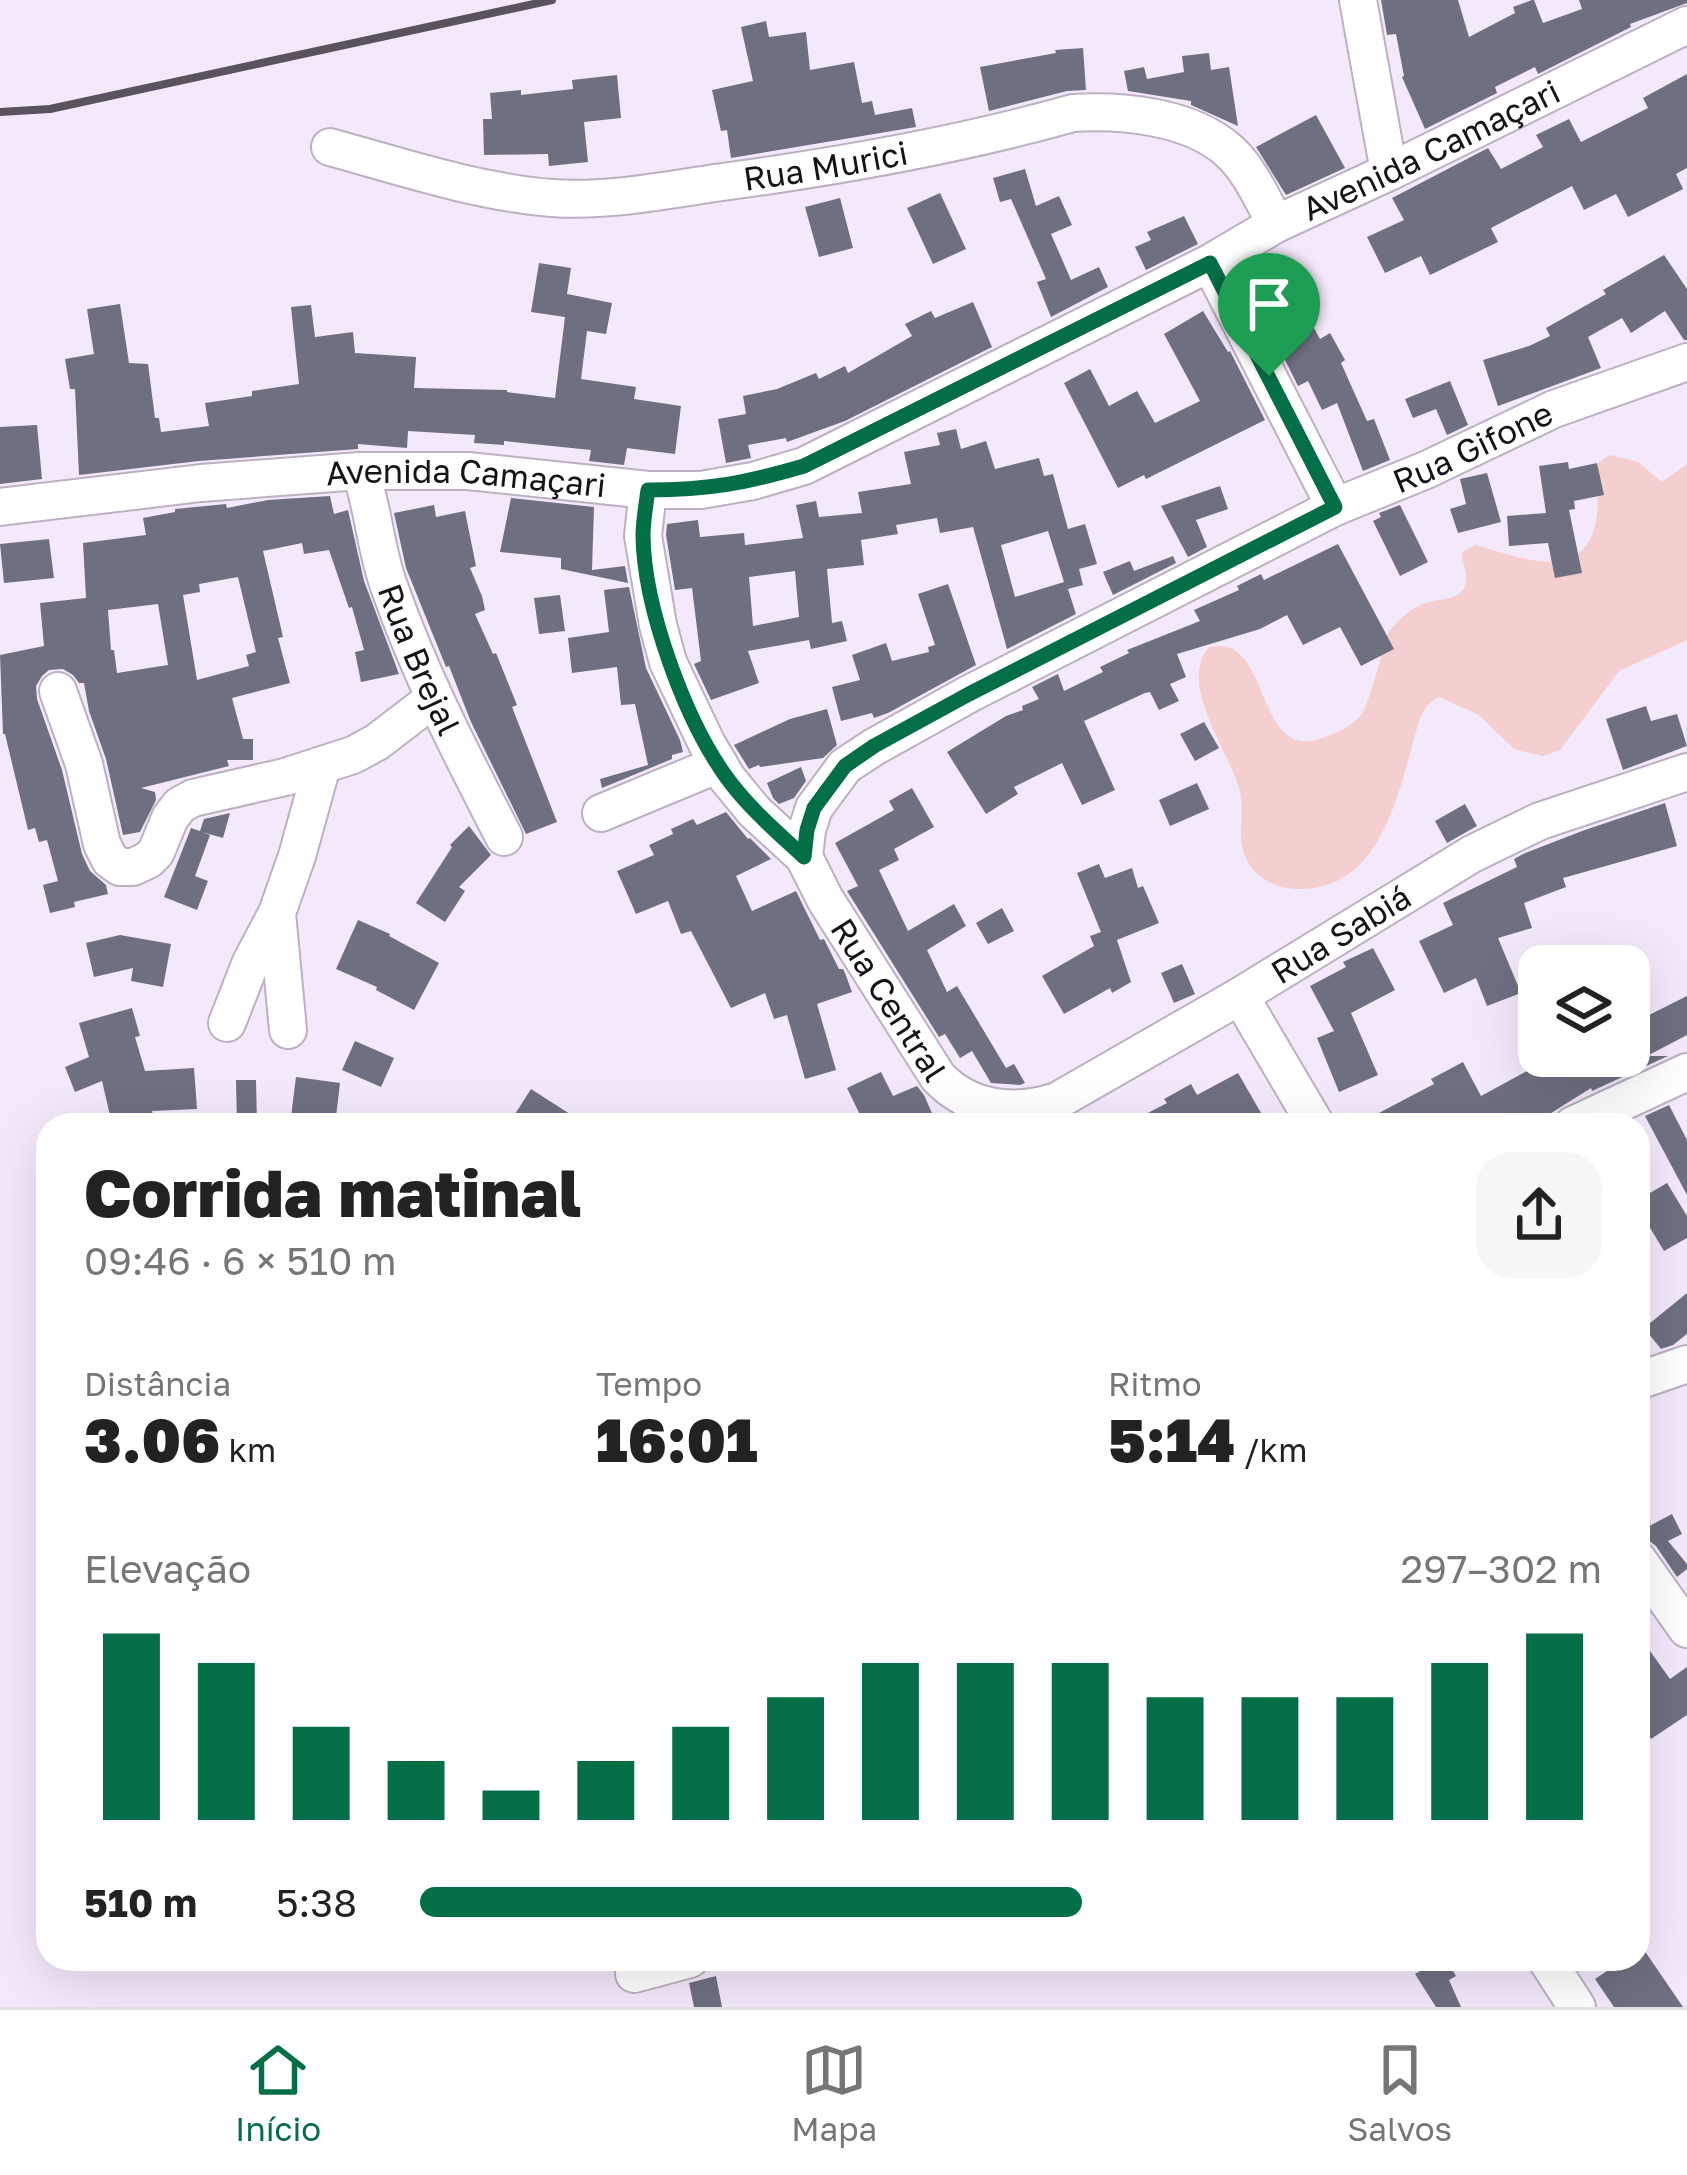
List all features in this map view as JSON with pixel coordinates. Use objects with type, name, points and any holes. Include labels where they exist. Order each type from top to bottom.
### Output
[{"type":"street","points":[[1358,0],[1389,172]]},
{"type":"street","name":"Avenida Camaçari","points":[[0,507],[201,483],[360,471],[467,471],[648,490],[701,490],[753,481],[804,466],[1210,263],[1276,224],[1687,25]]},
{"type":"street","name":"Rua Murici","points":[[330,147],[497,189],[552,198],[607,198],[830,167],[1073,113],[1114,111],[1149,116],[1226,148],[1247,173],[1276,224]]},
{"type":"street","points":[[1210,263],[1335,507]]},
{"type":"street","name":"Rua Gifone","points":[[804,857],[814,808],[845,766],[874,746],[1335,507],[1554,409],[1687,362]]},
{"type":"street","name":"Rua Brejal","points":[[360,471],[380,560],[433,700],[504,837]]},
{"type":"street","points":[[648,490],[643,536],[658,626],[675,677],[719,764],[754,811],[804,857]]},
{"type":"street","points":[[58,691],[84,764],[102,844],[120,867],[148,860],[170,818],[194,797],[322,766],[377,742],[433,700]]},
{"type":"street","points":[[602,813],[719,764]]},
{"type":"street","points":[[227,1023],[277,913],[322,766]]},
{"type":"street","name":"Rua Sabiá","points":[[1021,1113],[1058,1101],[1472,854],[1540,821],[1687,772]]},
{"type":"street","name":"Rua Central","points":[[804,857],[825,899],[938,1076],[952,1110]]},
{"type":"street","points":[[277,913],[288,1030]]},
{"type":"street","points":[[1240,995],[1309,1113]]},
{"type":"street","points":[[1599,1113],[1687,1072]]},
{"type":"street","points":[[1650,1377],[1687,1364]]},
{"type":"street","points":[[1650,1577],[1687,1629]]},
{"type":"street","points":[[634,1974],[645,1971]]},
{"type":"street","points":[[1554,1971],[1577,2007]]},
{"type":"shaded area","points":[[1610,455],[1638,462],[1662,482],[1687,464],[1687,640],[1619,671],[1560,750],[1543,756],[1514,749],[1479,715],[1439,697],[1420,718],[1384,829],[1351,873],[1326,885],[1296,889],[1260,876],[1243,849],[1240,792],[1202,699],[1201,663],[1209,647],[1231,648],[1247,663],[1278,725],[1289,736],[1302,741],[1337,732],[1361,715],[1388,633],[1415,608],[1461,592],[1466,578],[1462,552],[1475,545],[1547,562],[1578,554],[1596,521],[1598,463]]},
{"type":"building","points":[[1381,0],[1458,0],[1469,37],[1532,0],[1543,23],[1582,9],[1579,0],[1687,3],[1630,24],[1538,74],[1535,67],[1495,87],[1497,93],[1425,129],[1402,77],[1396,34],[1387,35]]},
{"type":"building","points":[[766,21],[769,37],[806,32],[810,70],[854,62],[862,103],[872,101],[875,115],[912,108],[916,127],[731,158],[727,130],[721,131],[712,90],[753,81],[741,27]]},
{"type":"building","points":[[1083,48],[1086,90],[989,111],[980,67]]},
{"type":"building","points":[[1209,53],[1211,70],[1229,67],[1238,126],[1191,101],[1128,91],[1124,71],[1144,67],[1147,79],[1184,72],[1182,56]]},
{"type":"building","points":[[1687,74],[1687,168],[1676,174],[1683,189],[1628,217],[1616,194],[1584,210],[1572,186],[1491,228],[1498,242],[1430,275],[1421,256],[1385,273],[1367,237],[1404,220],[1392,198],[1488,148],[1501,169],[1543,147],[1536,135],[1569,119],[1581,142],[1648,108],[1643,98]]},
{"type":"building","points":[[617,75],[621,118],[584,122],[588,162],[549,166],[548,154],[484,155],[483,119],[492,119],[490,93],[573,89],[572,80]]},
{"type":"building","points":[[1316,115],[1345,168],[1286,195],[1256,147]]},
{"type":"building","points":[[1025,169],[1036,206],[1059,196],[1072,225],[1051,234],[1071,280],[1099,267],[1108,287],[1051,317],[1037,282],[1046,279],[1011,199],[1000,202],[993,178]]},
{"type":"building","points":[[940,193],[966,249],[933,264],[907,208]]},
{"type":"building","points":[[840,198],[853,248],[819,257],[805,207]]},
{"type":"building","points":[[1184,216],[1198,244],[1146,270],[1135,247],[1151,240],[1147,232]]},
{"type":"building","points":[[1664,255],[1687,289],[1687,340],[1665,311],[1631,333],[1622,318],[1588,337],[1601,368],[1498,406],[1483,360],[1550,336],[1546,328]]},
{"type":"building","points":[[539,263],[571,268],[567,294],[612,303],[606,334],[587,331],[581,379],[636,387],[634,399],[681,406],[675,454],[627,448],[624,465],[589,461],[591,450],[504,441],[504,445],[474,443],[475,435],[408,431],[407,448],[358,444],[358,449],[79,475],[75,389],[70,389],[65,359],[94,354],[87,309],[120,304],[129,363],[148,364],[161,432],[209,426],[205,403],[299,384],[291,307],[311,305],[315,337],[353,332],[355,353],[416,357],[414,388],[507,390],[555,398],[565,317],[531,312]]},
{"type":"building","points":[[973,302],[992,347],[845,421],[787,442],[786,438],[748,445],[751,458],[726,463],[718,419],[746,414],[743,396],[816,373],[819,379],[845,366],[848,373],[912,336],[905,324],[931,311],[935,318]]},
{"type":"building","points":[[1203,311],[1230,351],[1265,420],[1118,488],[1064,383],[1090,369],[1109,406],[1137,391],[1155,423],[1200,401],[1164,334]]},
{"type":"building","points":[[1309,319],[1320,339],[1330,333],[1367,421],[1374,419],[1390,460],[1363,471],[1337,403],[1322,410],[1308,381],[1298,386],[1274,338]]},
{"type":"building","points":[[1450,381],[1468,425],[1447,435],[1436,409],[1413,418],[1405,399]]},
{"type":"building","points":[[37,425],[42,479],[0,484],[0,427]]},
{"type":"building","points":[[956,429],[961,449],[986,441],[995,469],[1039,458],[1044,476],[1053,474],[1068,529],[1085,524],[1097,564],[1079,569],[1083,585],[1068,589],[1076,614],[1007,649],[973,527],[940,533],[937,518],[896,525],[898,534],[861,540],[864,565],[827,569],[832,623],[842,621],[847,641],[811,649],[809,640],[748,651],[759,683],[711,700],[694,664],[701,661],[692,588],[675,590],[667,524],[698,520],[700,537],[744,533],[745,545],[803,538],[796,505],[816,501],[819,517],[862,513],[858,492],[911,484],[904,452],[940,445],[937,433]],"holes":[[[1048,531],[1064,582],[1015,597],[1001,545]],[[795,571],[799,617],[753,626],[749,577]]]},
{"type":"building","points":[[1568,462],[1569,469],[1597,463],[1604,495],[1574,501],[1575,509],[1569,510],[1582,573],[1555,578],[1548,543],[1509,546],[1507,516],[1546,513],[1539,466]]},
{"type":"building","points":[[1487,473],[1501,522],[1458,533],[1450,509],[1466,504],[1460,479]]},
{"type":"building","points":[[1220,486],[1228,509],[1196,520],[1207,547],[1188,557],[1161,506]]},
{"type":"building","points":[[330,496],[334,514],[348,510],[364,581],[399,674],[361,682],[355,652],[364,650],[329,550],[304,554],[302,543],[263,551],[290,683],[232,698],[243,739],[253,739],[253,760],[227,760],[229,766],[141,788],[155,792],[156,800],[140,832],[123,835],[84,683],[63,669],[49,670],[36,686],[37,699],[62,770],[82,854],[108,894],[50,913],[43,885],[58,881],[47,840],[39,842],[35,828],[28,830],[3,734],[0,655],[44,646],[40,603],[86,598],[83,543],[146,535],[143,518],[175,509],[226,504],[227,508]],"holes":[[[238,577],[256,652],[246,655],[249,666],[197,680],[183,595],[200,592],[199,584]],[[158,604],[168,665],[117,673],[108,610]]]},
{"type":"building","points":[[511,498],[594,507],[592,570],[625,566],[628,583],[561,569],[561,558],[500,552]]},
{"type":"building","points":[[434,505],[436,517],[465,511],[476,566],[470,568],[485,610],[475,614],[517,705],[512,707],[557,822],[526,834],[446,667],[406,568],[394,513]]},
{"type":"building","points":[[1400,505],[1428,562],[1400,576],[1373,521],[1381,517],[1379,513]]},
{"type":"building","points":[[49,539],[54,578],[4,583],[0,544]]},
{"type":"building","points":[[1338,544],[1394,649],[1361,666],[1340,627],[1303,645],[1287,615],[1260,629],[1177,654],[1186,677],[1170,684],[1179,701],[1159,710],[1150,692],[1145,693],[1084,721],[1115,790],[1082,805],[1062,763],[1014,787],[1018,794],[986,814],[947,752],[1039,699],[1032,687],[1058,674],[1064,691],[1103,672],[1100,667],[1129,653],[1127,650],[1200,621],[1194,610],[1239,590],[1237,586],[1261,574],[1264,580]]},
{"type":"building","points":[[1173,556],[1176,563],[1113,595],[1103,572],[1130,561],[1134,571]]},
{"type":"building","points":[[948,584],[976,665],[888,713],[841,721],[832,687],[860,680],[852,655],[886,643],[892,661],[929,652],[928,647],[935,645],[918,594]]},
{"type":"building","points":[[629,587],[646,668],[683,752],[602,788],[600,779],[648,765],[635,704],[621,705],[617,667],[572,673],[568,638],[609,632],[604,590]]},
{"type":"building","points":[[560,595],[565,631],[539,634],[534,598]]},
{"type":"building","points":[[1646,706],[1651,721],[1677,714],[1687,746],[1623,770],[1606,719]]},
{"type":"building","points":[[827,709],[837,745],[823,758],[749,769],[734,745],[790,719]]},
{"type":"building","points":[[1204,722],[1219,748],[1195,761],[1180,734]]},
{"type":"building","points":[[801,767],[806,781],[794,798],[779,804],[767,783]]},
{"type":"building","points":[[1197,783],[1209,809],[1170,826],[1159,800]]},
{"type":"building","points":[[912,788],[934,827],[894,849],[899,860],[879,870],[908,931],[954,904],[966,926],[927,950],[947,992],[957,986],[1006,1068],[1014,1064],[1025,1083],[1020,1085],[991,1083],[972,1051],[960,1058],[945,1034],[939,1037],[847,891],[858,886],[835,843],[894,810],[889,801]]},
{"type":"building","points":[[1665,803],[1677,846],[1563,878],[1566,887],[1524,903],[1532,928],[1498,938],[1518,994],[1487,1006],[1476,978],[1444,993],[1419,941],[1453,925],[1443,903],[1517,867],[1514,859],[1523,854]]},
{"type":"building","points":[[1465,804],[1477,826],[1447,843],[1435,821]]},
{"type":"building","points":[[726,812],[771,859],[736,876],[752,911],[796,891],[820,940],[824,939],[845,973],[852,992],[817,1004],[836,1070],[805,1079],[787,1015],[774,1019],[765,993],[731,1008],[691,931],[681,934],[668,901],[636,914],[617,871],[654,855],[649,845],[673,834],[671,829],[693,819],[697,825]]},
{"type":"building","points":[[230,813],[223,838],[202,832],[210,835],[195,876],[208,881],[197,910],[164,897],[191,828],[200,831],[204,819]]},
{"type":"building","points":[[469,826],[491,855],[459,887],[465,891],[445,922],[416,903],[450,845]]},
{"type":"building","points":[[1099,864],[1105,878],[1132,868],[1159,923],[1117,940],[1131,982],[1112,993],[1110,988],[1064,1014],[1042,976],[1094,946],[1090,936],[1101,932],[1077,873]]},
{"type":"building","points":[[1002,908],[1014,931],[988,944],[976,923]]},
{"type":"building","points":[[358,920],[439,963],[414,1010],[336,969]]},
{"type":"building","points":[[120,935],[171,944],[163,987],[131,981],[133,968],[94,977],[86,943]]},
{"type":"building","points":[[1373,948],[1395,990],[1351,1013],[1378,1075],[1339,1092],[1317,1038],[1334,1031],[1310,986]]},
{"type":"building","points":[[1182,964],[1195,994],[1174,1003],[1161,973]]},
{"type":"building","points":[[1687,996],[1687,1035],[1650,1054],[1650,1014]]},
{"type":"building","points":[[132,1008],[145,1071],[194,1068],[197,1109],[109,1113],[102,1081],[75,1092],[65,1067],[89,1057],[79,1023]]},
{"type":"building","points":[[355,1041],[394,1058],[381,1087],[342,1070]]},
{"type":"building","points":[[1463,1062],[1481,1096],[1518,1076],[1622,1077],[1591,1088],[1551,1113],[1379,1113],[1434,1084],[1431,1079]]},
{"type":"building","points":[[881,1072],[893,1096],[917,1086],[932,1113],[859,1113],[847,1088]]},
{"type":"building","points":[[1238,1073],[1261,1113],[1148,1113],[1191,1084],[1197,1095]]},
{"type":"building","points":[[296,1077],[340,1083],[336,1113],[292,1113]]},
{"type":"building","points":[[236,1080],[256,1080],[257,1113],[237,1113]]},
{"type":"building","points":[[531,1089],[568,1113],[516,1113]]},
{"type":"building","points":[[1669,1105],[1687,1140],[1687,1195],[1650,1125],[1650,1114]]},
{"type":"building","points":[[1667,1183],[1687,1216],[1687,1238],[1664,1251],[1650,1228],[1650,1193]]},
{"type":"building","points":[[1687,1293],[1687,1334],[1661,1349],[1650,1335],[1650,1323]]},
{"type":"building","points":[[1672,1514],[1682,1534],[1668,1541],[1687,1564],[1677,1577],[1650,1542],[1650,1526]]},
{"type":"building","points":[[1650,1651],[1670,1679],[1687,1667],[1687,1715],[1651,1739]]},
{"type":"building","points":[[1650,1959],[1683,2007],[1614,2007],[1595,1979],[1607,1971],[1650,1971]]},
{"type":"building","points":[[1453,1971],[1456,1976],[1449,1980],[1461,2007],[1436,2007],[1415,1974]]},
{"type":"building","points":[[716,1976],[722,2007],[694,2007],[689,1983]]},
{"type":"railway","points":[[0,112],[50,109],[552,0]]},
{"type":"route","points":[[1210,263],[1269,376],[1335,507],[874,746],[845,766],[814,808],[804,857],[754,811],[727,778],[688,707],[658,626],[643,536],[648,490],[701,490],[804,466],[1210,263]]}]
